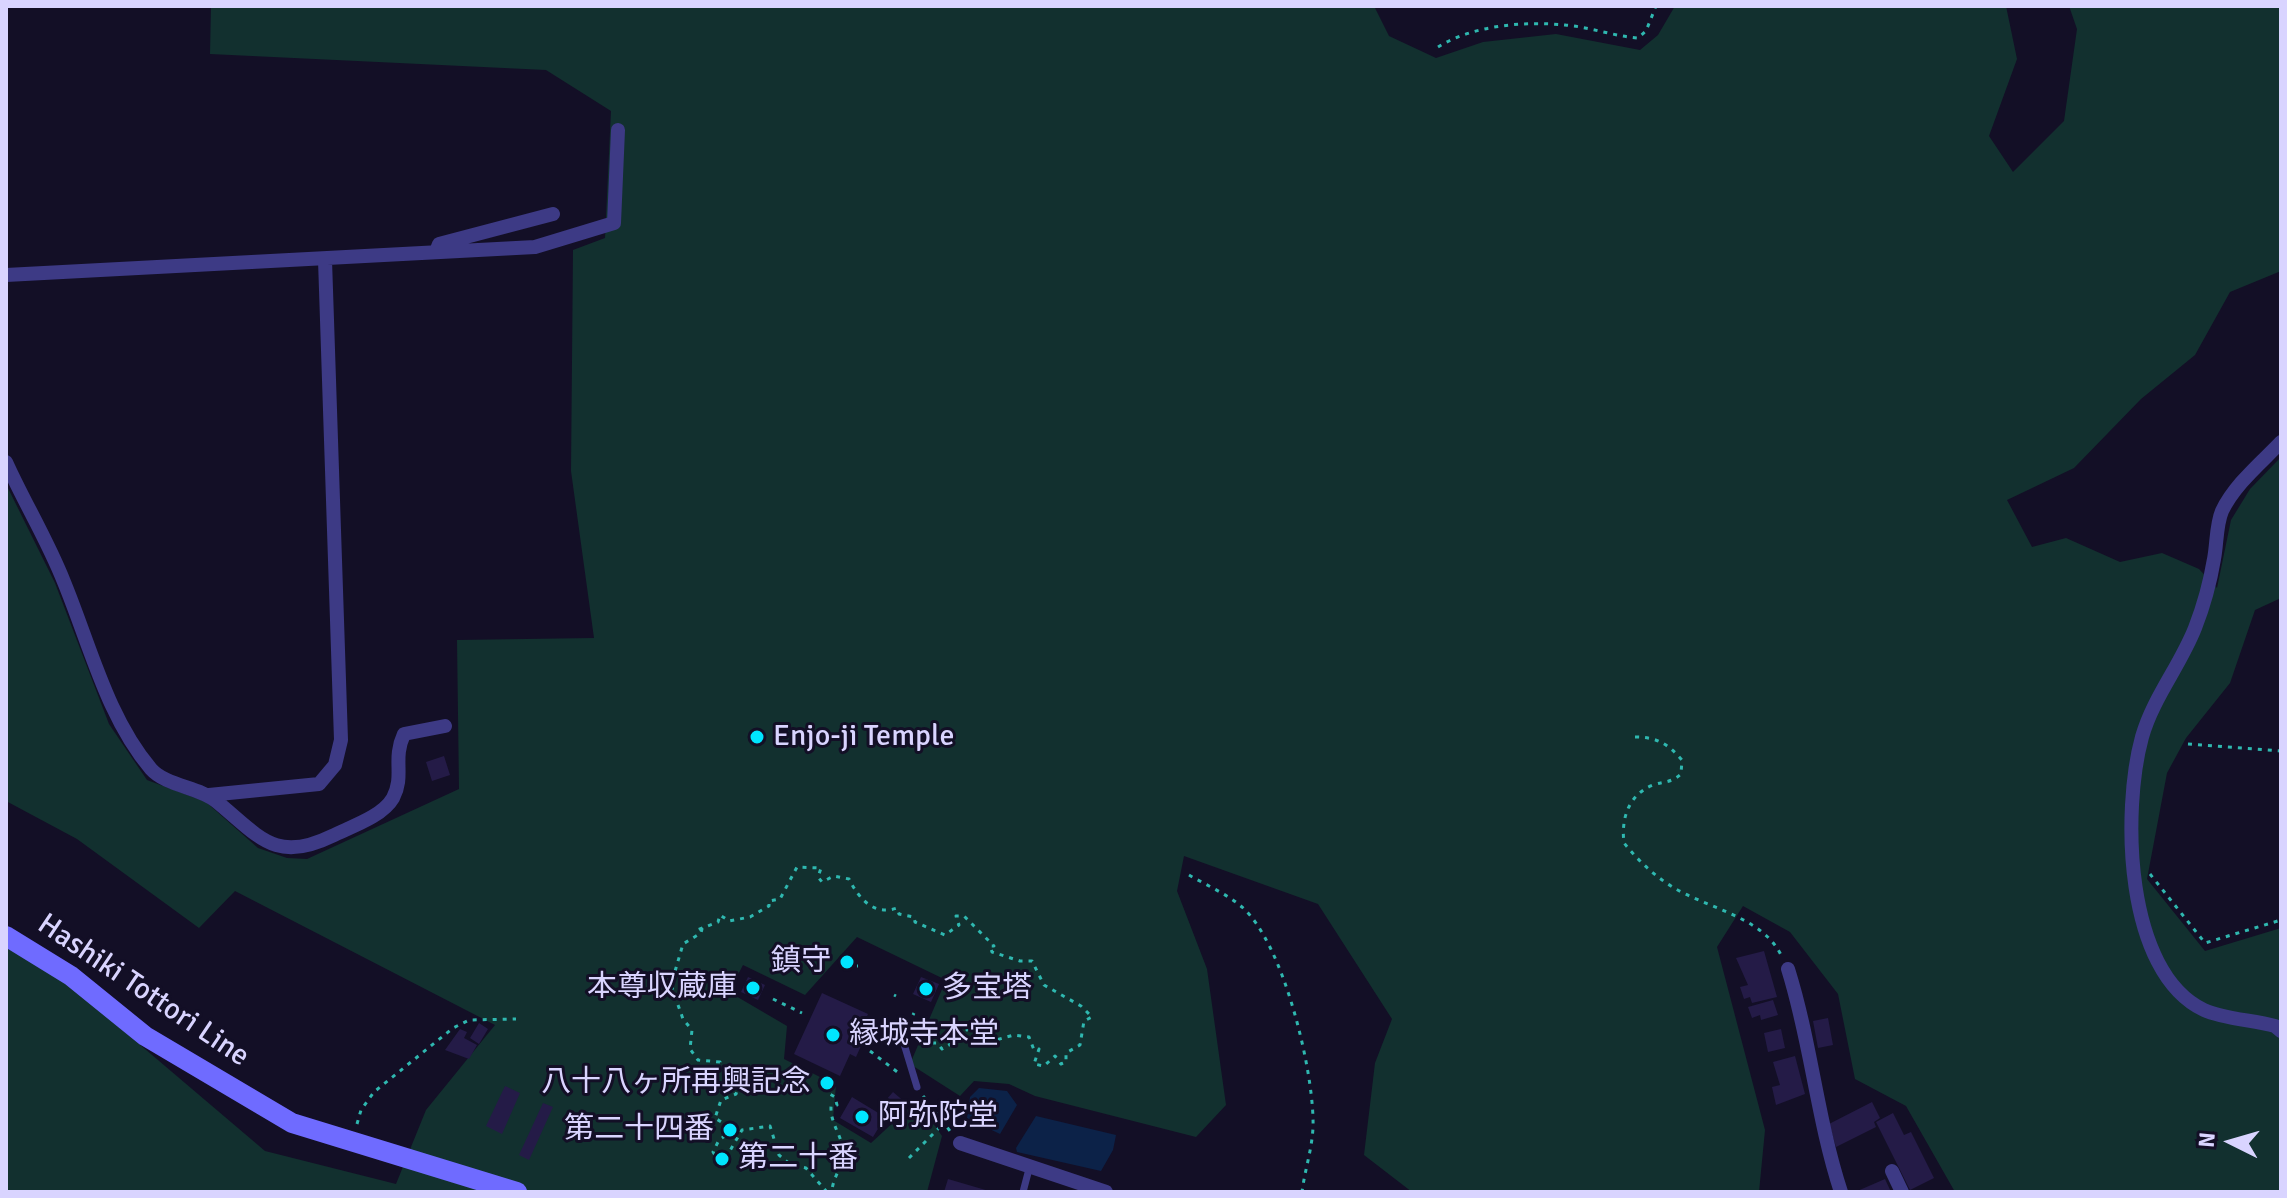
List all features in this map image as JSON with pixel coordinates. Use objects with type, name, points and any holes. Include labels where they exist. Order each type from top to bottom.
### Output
[{"type":"main road","name":"Hashiki Tottori Line","points":[[6,936],[71,976],[145,1036],[292,1123],[352,1144],[517,1192]]},
{"type":"street","points":[[6,275],[325,260],[347,254],[535,247],[614,223],[618,130]]},
{"type":"street","points":[[436,251],[439,244],[553,214]]},
{"type":"street","points":[[209,795],[319,784],[335,765],[341,740],[325,260]]},
{"type":"street","points":[[2281,442],[2244,480],[2221,513],[2209,592],[2193,632],[2161,689],[2142,737],[2133,793],[2133,869],[2139,910],[2158,963],[2181,994],[2205,1011],[2275,1026],[2281,1031]]},
{"type":"street","points":[[6,462],[63,578],[120,723],[154,773],[209,795],[264,841],[289,850],[306,849],[369,818],[392,800],[400,778],[396,751],[404,734],[445,726]]},
{"type":"street","points":[[1788,969],[1800,1005],[1828,1151],[1841,1192]]},
{"type":"street","points":[[960,1143],[1082,1189],[1106,1192]]},
{"type":"street","points":[[1892,1171],[1902,1192]]},
{"type":"lane","points":[[904,1044],[917,1087]]},
{"type":"lane","points":[[1023,1192],[1029,1169]]},
{"type":"path","points":[[1438,47],[1480,30],[1517,26],[1562,24],[1638,38],[1646,31],[1656,6]]},
{"type":"path","points":[[1635,737],[1650,737],[1667,744],[1682,760],[1681,774],[1672,782],[1653,785],[1636,796],[1625,813],[1624,843],[1639,861],[1670,886],[1753,926],[1775,943],[1788,969]]},
{"type":"path","points":[[2188,744],[2281,751]]},
{"type":"path","points":[[828,1086],[828,1093],[835,1097],[837,1105],[831,1106],[832,1123],[841,1138],[843,1157],[829,1192],[806,1168],[791,1165],[779,1155],[770,1126],[742,1130],[724,1161],[719,1161],[713,1152],[719,1140],[734,1130],[715,1118],[721,1100],[736,1094],[738,1087],[731,1086],[729,1073],[718,1071],[720,1062],[698,1060],[690,1049],[692,1030],[683,1019],[671,985],[683,944],[701,933],[702,929],[697,930],[700,927],[718,922],[720,915],[729,921],[747,918],[769,906],[769,901],[780,899],[797,867],[821,868],[818,877],[822,882],[834,876],[849,879],[861,900],[875,908],[897,908],[899,914],[914,917],[915,922],[945,935],[959,925],[956,916],[964,916],[994,946],[990,946],[992,952],[1020,961],[1026,958],[1032,961],[1044,985],[1081,1006],[1092,1017],[1084,1021],[1080,1045],[1066,1053],[1066,1062],[1061,1064],[1055,1056],[1044,1066],[1034,1064],[1039,1049],[1034,1050],[1029,1037],[1014,1035],[996,1040],[992,1031],[967,1030],[969,1026],[962,1024],[950,1033],[954,1042],[942,1049],[937,1043],[918,1043]]},
{"type":"path","points":[[2133,869],[2151,874],[2205,943],[2281,920]]},
{"type":"path","points":[[1189,875],[1241,906],[1258,924],[1284,977],[1311,1091],[1313,1119],[1302,1192]]},
{"type":"path","points":[[773,999],[802,1013]]},
{"type":"path","points":[[352,1144],[361,1110],[374,1092],[453,1028],[481,1018],[516,1019]]},
{"type":"path","points":[[870,1051],[917,1087],[960,1143]]},
{"type":"path","points":[[909,1158],[944,1123]]},
{"type":"green space","points":[[211,6],[1374,6],[1389,36],[1436,58],[1483,42],[1556,34],[1640,50],[1658,35],[1675,6],[2006,6],[2017,59],[1989,136],[2013,172],[2064,121],[2077,29],[2069,6],[2281,6],[2281,271],[2230,292],[2195,355],[2141,399],[2074,468],[2007,500],[2032,547],[2066,538],[2120,562],[2162,553],[2199,569],[2217,588],[2231,520],[2250,489],[2281,457],[2281,598],[2255,610],[2230,683],[2186,738],[2167,773],[2147,879],[2205,951],[2281,928],[2281,1192],[1955,1192],[1906,1106],[1855,1079],[1838,994],[1790,932],[1743,906],[1717,947],[1765,1130],[1759,1192],[1412,1192],[1364,1155],[1375,1063],[1392,1019],[1318,904],[1184,856],[1177,891],[1207,969],[1226,1105],[1196,1137],[1035,1096],[1009,1084],[974,1081],[960,1096],[910,1064],[946,980],[857,937],[805,995],[743,965],[729,992],[787,1026],[784,1059],[836,1085],[833,1120],[871,1143],[910,1107],[922,1107],[942,1136],[927,1192],[6,1192],[6,946],[65,981],[265,1151],[396,1184],[426,1110],[495,1025],[235,891],[199,928],[77,839],[6,801],[6,484],[55,583],[109,724],[147,780],[206,802],[258,848],[287,858],[307,859],[459,789],[457,640],[594,638],[571,471],[573,250],[605,238],[611,111],[546,70],[210,54]]},
{"type":"water","points":[[979,1088],[1007,1091],[1017,1105],[1000,1134],[967,1118],[970,1097]]},
{"type":"water","points":[[1036,1116],[1116,1135],[1113,1150],[1101,1171],[1017,1152],[1016,1148]]},
{"type":"building","points":[[444,756],[450,775],[432,781],[426,762]]},
{"type":"building","points":[[1764,951],[1777,997],[1752,1003],[1750,997],[1744,999],[1740,987],[1748,985],[1736,958]]},
{"type":"building","name":"本尊収蔵庫","points":[[748,977],[765,985],[758,1000],[741,992]]},
{"type":"building","name":"多宝塔","points":[[921,977],[939,984],[931,1002],[913,994]]},
{"type":"building","name":"縁城寺本堂","points":[[822,993],[868,1014],[859,1034],[865,1037],[856,1057],[850,1054],[840,1076],[794,1054]]},
{"type":"building","points":[[1773,1000],[1778,1015],[1761,1020],[1760,1015],[1752,1018],[1748,1007]]},
{"type":"building","points":[[1828,1018],[1833,1045],[1818,1048],[1813,1021]]},
{"type":"building","points":[[479,1023],[488,1029],[479,1044],[470,1038]]},
{"type":"building","points":[[460,1029],[467,1032],[464,1038],[477,1045],[469,1059],[445,1050]]},
{"type":"building","points":[[1781,1029],[1785,1048],[1768,1052],[1764,1033]]},
{"type":"building","points":[[1795,1056],[1805,1094],[1776,1105],[1772,1087],[1780,1085],[1773,1062]]},
{"type":"building","points":[[505,1086],[520,1093],[502,1134],[486,1126]]},
{"type":"building","points":[[893,1092],[906,1103],[900,1111],[886,1100]]},
{"type":"building","name":"阿弥陀堂","points":[[852,1097],[885,1117],[873,1137],[840,1118]]},
{"type":"building","points":[[1872,1102],[1880,1118],[1874,1122],[1876,1127],[1836,1147],[1829,1124]]},
{"type":"building","points":[[543,1103],[553,1107],[529,1160],[519,1155]]},
{"type":"building","points":[[1893,1113],[1904,1135],[1911,1132],[1934,1178],[1910,1190],[1876,1122]]},
{"type":"building","points":[[948,1179],[989,1191],[944,1192]]},
{"type":"building","points":[[1885,1179],[1891,1192],[1855,1192]]},
{"type":"place","name":"Enjo-ji Temple","points":[[757,737]]},
{"type":"place","name":"鎮守","points":[[847,962]]},
{"type":"place","name":"本尊収蔵庫","points":[[753,988]]},
{"type":"place","name":"多宝塔","points":[[926,989]]},
{"type":"place","name":"縁城寺本堂","points":[[833,1035]]},
{"type":"place","name":"八十八ヶ所再興記念","points":[[827,1083]]},
{"type":"place","name":"阿弥陀堂","points":[[862,1117]]},
{"type":"place","name":"第二十四番","points":[[730,1130]]},
{"type":"place","name":"第二十番","points":[[722,1159]]}]
